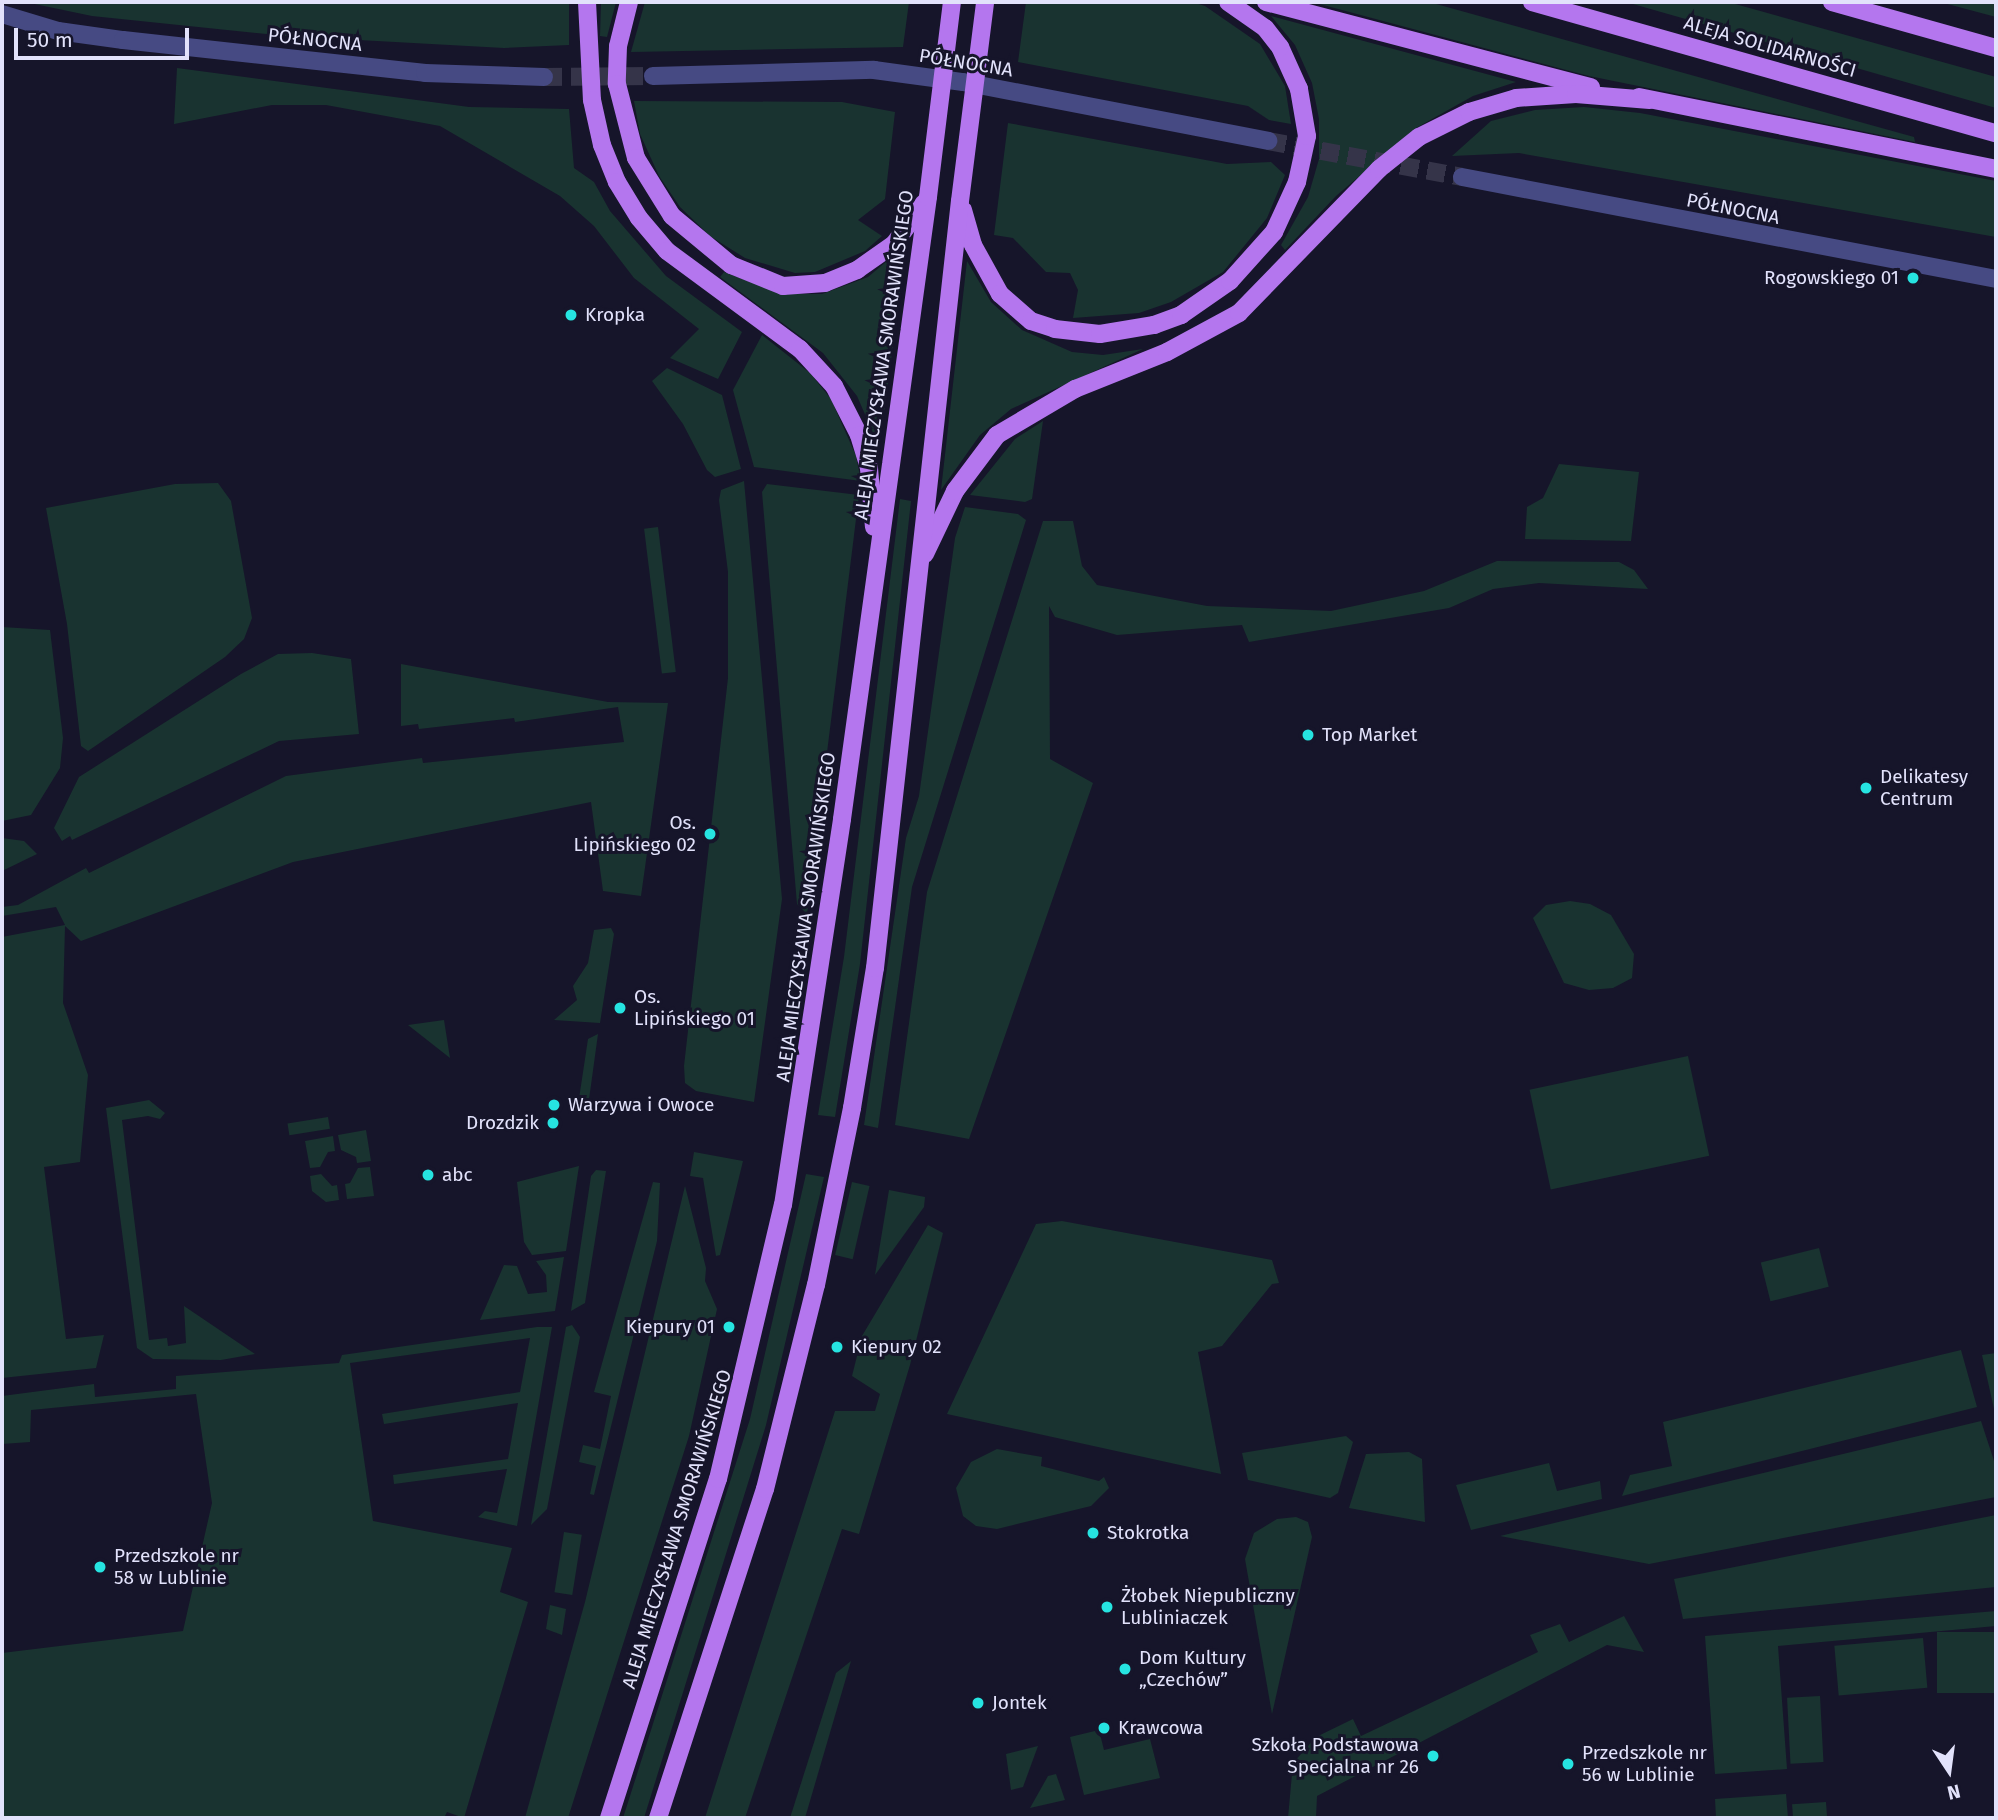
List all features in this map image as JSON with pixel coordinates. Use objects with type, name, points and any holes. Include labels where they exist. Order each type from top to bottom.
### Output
[{"type":"main road","points":[[587,2],[592,100],[602,145],[618,182],[639,218],[667,251],[800,349],[834,386],[859,435],[869,468],[877,562]]},
{"type":"main road","points":[[629,2],[618,46],[617,84],[636,158],[672,216],[731,265],[783,286],[843,277],[894,244],[928,197]]},
{"type":"main road","name":"ALEJA MIECZYSŁAWA SMORAWIŃSKIEGO","points":[[609,1818],[718,1479],[758,1323],[814,1012],[928,197],[952,2]]},
{"type":"main road","points":[[659,1818],[765,1489],[816,1285],[873,981],[960,201],[985,2]]},
{"type":"main road","points":[[960,201],[986,272],[1000,293],[1031,321],[1076,333],[1126,332],[1181,315],[1206,300],[1254,258],[1273,232],[1297,183],[1307,136],[1299,89],[1280,47],[1265,28],[1228,2]]},
{"type":"main road","points":[[1266,2],[1397,40],[1650,100],[1996,169]]},
{"type":"main road","name":"ALEJA SOLIDARNOŚCI","points":[[1532,2],[1996,133]]},
{"type":"main road","points":[[1832,2],[1996,48]]},
{"type":"main road","points":[[919,567],[955,491],[997,435],[1075,389],[1167,352],[1239,313],[1379,169],[1419,137],[1469,112],[1516,98],[1576,94],[1650,100]]},
{"type":"street","name":"PÓŁNOCNA","points":[[2,14],[58,31],[123,40],[425,74],[544,77]]},
{"type":"street","name":"PÓŁNOCNA","points":[[653,76],[874,70],[962,82],[1268,141]]},
{"type":"street","name":"PÓŁNOCNA","points":[[1462,177],[1996,279]]},
{"type":"green space","points":[[25,2],[569,2],[569,45],[504,48],[286,36],[92,16]]},
{"type":"green space","points":[[601,2],[616,2],[607,37],[600,36]]},
{"type":"green space","points":[[645,2],[909,2],[903,47],[631,52]]},
{"type":"green space","points":[[1026,2],[1192,2],[1205,6],[1260,44],[1285,86],[1291,124],[1269,120],[1248,106],[1018,62]]},
{"type":"green space","points":[[1312,2],[1429,2],[1914,137],[1915,142],[1589,76]]},
{"type":"green space","points":[[1626,2],[1728,2],[1996,77],[1996,108]]},
{"type":"green space","points":[[1940,2],[1996,2],[1996,17]]},
{"type":"green space","points":[[1271,16],[1516,82],[1473,96],[1416,128],[1336,196],[1285,250],[1281,245],[1308,197],[1319,159],[1319,119],[1312,83],[1295,45]]},
{"type":"green space","points":[[177,68],[469,107],[569,109],[574,168],[594,182],[610,211],[666,276],[742,332],[718,379],[670,358],[699,329],[634,278],[594,226],[560,196],[440,126],[326,105],[272,105],[174,124]]},
{"type":"green space","points":[[634,101],[842,102],[895,112],[885,199],[858,220],[882,236],[865,251],[815,272],[795,273],[745,258],[710,236],[680,207],[659,176],[640,134]]},
{"type":"green space","points":[[1584,107],[1640,113],[1996,181],[1996,237],[1519,153],[1452,156],[1491,121],[1535,110]]},
{"type":"green space","points":[[1008,123],[1227,164],[1271,162],[1285,175],[1267,218],[1223,272],[1171,302],[1139,313],[1073,318],[1078,290],[1070,273],[1046,272],[1013,238],[994,235]]},
{"type":"green space","points":[[906,245],[884,415],[877,442],[857,396],[823,353],[720,277],[724,272],[782,294],[822,294],[868,277]]},
{"type":"green space","points":[[967,261],[991,302],[1022,330],[1072,352],[1103,355],[1143,349],[1011,409],[980,435],[941,490]]},
{"type":"green space","points":[[762,335],[810,373],[831,399],[856,456],[861,481],[754,467],[733,390]]},
{"type":"green space","points":[[667,368],[722,395],[741,469],[715,477],[707,470],[683,424],[652,381]]},
{"type":"green space","points":[[1043,421],[1032,499],[1025,502],[970,495],[1015,439]]},
{"type":"green space","points":[[1559,464],[1639,472],[1631,541],[1525,539],[1527,507],[1543,498]]},
{"type":"green space","points":[[744,481],[782,899],[754,1102],[696,1091],[685,1083],[684,1066],[728,678],[728,572],[719,500],[721,490]]},
{"type":"green space","points":[[218,483],[231,501],[252,618],[244,639],[225,657],[88,751],[81,746],[67,624],[46,508],[175,484]]},
{"type":"green space","points":[[767,484],[859,495],[807,914],[797,904],[762,492]]},
{"type":"green space","points":[[900,499],[911,501],[860,964],[835,1117],[818,1115],[844,957]]},
{"type":"green space","points":[[965,507],[1018,514],[1026,520],[912,887],[878,1128],[864,1125],[906,838],[919,796],[955,538]]},
{"type":"green space","points":[[1043,521],[1073,521],[1082,566],[1097,585],[1207,606],[1331,611],[1424,591],[1497,561],[1619,562],[1634,570],[1648,589],[1539,583],[1493,589],[1449,608],[1249,642],[1242,625],[1117,635],[1055,617],[1049,606],[1050,759],[1093,783],[969,1139],[895,1125],[927,892]]},
{"type":"green space","points":[[658,527],[676,672],[662,674],[644,529]]},
{"type":"green space","points":[[2,627],[50,630],[63,738],[60,768],[31,815],[2,821]]},
{"type":"green space","points":[[312,653],[351,659],[359,734],[279,741],[72,840],[70,836],[62,841],[54,828],[79,777],[241,674],[278,654]]},
{"type":"green space","points":[[401,664],[608,702],[668,703],[641,896],[603,891],[591,802],[293,862],[81,941],[65,926],[63,1003],[88,1075],[80,1162],[44,1167],[66,1339],[104,1335],[96,1368],[2,1378],[2,937],[65,925],[56,907],[2,916],[2,907],[18,905],[86,868],[89,873],[286,776],[422,758],[423,763],[624,742],[618,707],[515,722],[514,718],[419,729],[418,724],[401,726]]},
{"type":"green space","points":[[2,838],[24,841],[37,854],[2,871]]},
{"type":"green space","points":[[1570,901],[1590,904],[1611,915],[1634,954],[1632,978],[1613,988],[1589,990],[1564,983],[1533,918],[1546,905]]},
{"type":"green space","points":[[611,928],[614,934],[600,1023],[554,1020],[577,1000],[573,986],[588,963],[594,930]]},
{"type":"green space","points":[[444,1020],[450,1058],[408,1025]]},
{"type":"green space","points":[[598,1034],[587,1114],[577,1112],[588,1039]]},
{"type":"green space","points":[[1688,1056],[1709,1156],[1551,1189],[1530,1090]]},
{"type":"green space","points":[[149,1100],[165,1113],[160,1119],[148,1116],[122,1120],[149,1340],[167,1338],[168,1346],[186,1343],[184,1306],[255,1354],[221,1360],[153,1359],[137,1348],[106,1108]]},
{"type":"green space","points":[[328,1117],[330,1129],[289,1135],[288,1123]]},
{"type":"green space","points":[[366,1130],[371,1161],[357,1163],[356,1157],[341,1150],[338,1135]]},
{"type":"green space","points":[[333,1136],[335,1151],[328,1152],[320,1167],[310,1168],[305,1141]]},
{"type":"green space","points":[[694,1152],[743,1161],[720,1255],[716,1256],[703,1178],[690,1176]]},
{"type":"green space","points":[[579,1166],[566,1251],[532,1255],[524,1242],[517,1182]]},
{"type":"green space","points":[[370,1167],[374,1196],[347,1199],[345,1184],[350,1183],[358,1168]]},
{"type":"green space","points":[[596,1170],[606,1171],[585,1303],[571,1311],[591,1176]]},
{"type":"green space","points":[[321,1174],[332,1186],[337,1185],[339,1200],[326,1202],[312,1191],[310,1176]]},
{"type":"green space","points":[[806,1174],[824,1177],[766,1425],[644,1818],[623,1818],[750,1419]]},
{"type":"green space","points":[[653,1182],[660,1183],[657,1241],[594,1495],[590,1494],[596,1466],[579,1462],[583,1445],[600,1449],[611,1396],[594,1392]]},
{"type":"green space","points":[[852,1182],[870,1186],[853,1259],[835,1255]]},
{"type":"green space","points":[[685,1186],[706,1268],[705,1281],[717,1309],[689,1436],[568,1818],[525,1818],[585,1602]]},
{"type":"green space","points":[[889,1190],[925,1197],[924,1207],[875,1275]]},
{"type":"green space","points":[[1062,1221],[1272,1260],[1279,1283],[1272,1284],[1222,1346],[1198,1352],[1221,1474],[947,1414],[1036,1224]]},
{"type":"green space","points":[[928,1225],[943,1233],[910,1365],[859,1534],[842,1529],[745,1818],[705,1818],[835,1411],[875,1411],[880,1394],[852,1376],[862,1336]]},
{"type":"green space","points":[[1819,1248],[1829,1287],[1770,1301],[1761,1263]]},
{"type":"green space","points":[[564,1257],[555,1311],[480,1320],[504,1265],[517,1266],[528,1294],[547,1292],[546,1275],[536,1261]]},
{"type":"green space","points":[[572,1325],[580,1337],[547,1509],[531,1525],[566,1327]]},
{"type":"green space","points":[[552,1327],[517,1526],[478,1517],[485,1511],[497,1513],[507,1469],[394,1484],[393,1475],[508,1459],[518,1403],[384,1424],[382,1414],[520,1392],[530,1338],[350,1363],[373,1521],[512,1548],[500,1592],[528,1602],[464,1818],[447,1812],[444,1818],[2,1818],[2,1653],[183,1631],[212,1503],[196,1394],[31,1410],[30,1442],[2,1444],[2,1396],[94,1384],[95,1397],[176,1389],[176,1376],[339,1363],[342,1355]]},
{"type":"green space","points":[[1961,1350],[1977,1407],[1622,1496],[1630,1475],[1672,1466],[1663,1422]]},
{"type":"green space","points":[[1996,1353],[1996,1418],[1982,1355]]},
{"type":"green space","points":[[1981,1421],[1996,1467],[1996,1497],[1649,1564],[1500,1536]]},
{"type":"green space","points":[[1346,1436],[1353,1442],[1338,1493],[1330,1498],[1248,1480],[1242,1453]]},
{"type":"green space","points":[[997,1449],[1042,1457],[1041,1466],[1099,1481],[1104,1477],[1109,1488],[1091,1506],[997,1529],[976,1526],[963,1516],[956,1488],[971,1462]]},
{"type":"green space","points":[[1409,1452],[1422,1459],[1425,1522],[1349,1508],[1366,1454]]},
{"type":"green space","points":[[1549,1463],[1557,1491],[1600,1481],[1602,1499],[1471,1530],[1456,1485]]},
{"type":"green space","points":[[1996,1515],[1996,1587],[1683,1619],[1674,1579]]},
{"type":"green space","points":[[1296,1517],[1308,1522],[1312,1537],[1272,1714],[1245,1559],[1254,1533],[1277,1519]]},
{"type":"green space","points":[[564,1532],[582,1535],[572,1595],[554,1592]]},
{"type":"green space","points":[[550,1605],[566,1609],[562,1635],[546,1629]]},
{"type":"green space","points":[[1996,1611],[1996,1626],[1778,1646],[1787,1769],[1715,1774],[1705,1636]]},
{"type":"green space","points":[[1624,1616],[1644,1652],[1607,1645],[1317,1796],[1316,1818],[1288,1818],[1293,1763],[1316,1737],[1353,1719],[1361,1736],[1538,1652],[1530,1635],[1560,1624],[1569,1642]]},
{"type":"green space","points":[[1937,1632],[1996,1632],[1996,1693],[1937,1693]]},
{"type":"green space","points":[[1923,1638],[1927,1688],[1839,1696],[1834,1646]]},
{"type":"green space","points":[[851,1661],[805,1818],[790,1818],[836,1673]]},
{"type":"green space","points":[[1820,1696],[1823,1762],[1790,1764],[1787,1698]]},
{"type":"green space","points":[[1099,1730],[1104,1750],[1150,1739],[1160,1778],[1084,1795],[1070,1737]]},
{"type":"green space","points":[[1038,1746],[1023,1787],[1011,1790],[1006,1754]]},
{"type":"green space","points":[[1056,1774],[1065,1800],[1030,1808],[1048,1776]]},
{"type":"green space","points":[[1786,1794],[1788,1818],[1716,1818],[1715,1799]]},
{"type":"green space","points":[[1826,1802],[1827,1818],[1793,1818],[1792,1804]]},
{"type":"tunnel","points":[[544,77],[653,76]]},
{"type":"tunnel","points":[[1268,141],[1462,177]]},
{"type":"place","name":"Rogowskiego 01","points":[[1913,278]]},
{"type":"place","name":"Kropka","points":[[571,315]]},
{"type":"place","name":"Top Market","points":[[1308,735]]},
{"type":"place","name":"Delikatesy Centrum","points":[[1866,788]]},
{"type":"place","name":"Os. Lipińskiego 02","points":[[710,834]]},
{"type":"place","name":"Os. Lipińskiego 01","points":[[620,1008]]},
{"type":"place","name":"Warzywa i Owoce","points":[[554,1105]]},
{"type":"place","name":"Drozdzik","points":[[553,1123]]},
{"type":"place","name":"abc","points":[[428,1175]]},
{"type":"place","name":"Kiepury 01","points":[[729,1327]]},
{"type":"place","name":"Kiepury 02","points":[[837,1347]]},
{"type":"place","name":"Stokrotka","points":[[1093,1533]]},
{"type":"place","name":"Przedszkole nr 58 w Lublinie","points":[[100,1567]]},
{"type":"place","name":"Żłobek Niepubliczny Lubliniaczek","points":[[1107,1607]]},
{"type":"place","name":"Dom Kultury „Czechów”","points":[[1125,1669]]},
{"type":"place","name":"Jontek","points":[[978,1703]]},
{"type":"place","name":"Krawcowa","points":[[1104,1728]]},
{"type":"place","name":"Szkoła Podstawowa Specjalna nr 26","points":[[1433,1756]]},
{"type":"place","name":"Przedszkole nr 56 w Lublinie","points":[[1568,1764]]}]
